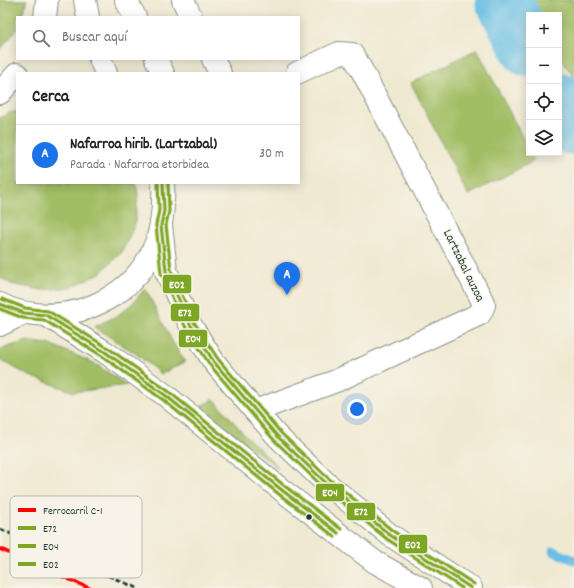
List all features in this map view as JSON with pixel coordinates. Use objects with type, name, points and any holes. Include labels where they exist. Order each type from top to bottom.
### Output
[{"type":"main road","points":[[45,16],[47,0]]},
{"type":"main road","points":[[85,0],[88,16]]},
{"type":"main road","points":[[126,0],[134,16]]},
{"type":"main road","points":[[183,0],[191,16]]},
{"type":"main road","name":"Lartzabal auzoa","points":[[255,411],[320,388],[343,378],[480,314],[484,305],[446,229],[352,54],[339,53],[298,72]]},
{"type":"main road","points":[[19,72],[27,60]]},
{"type":"main road","points":[[100,60],[106,72]]},
{"type":"main road","points":[[157,60],[163,72]]},
{"type":"main road","points":[[213,60],[219,72]]},
{"type":"main road","points":[[289,60],[295,72]]},
{"type":"main road","points":[[0,93],[16,76]]},
{"type":"main road","points":[[0,96],[16,89]]},
{"type":"main road","points":[[0,304],[24,313],[46,315],[66,314],[103,302],[120,291],[146,262],[155,244],[164,211],[162,184]]},
{"type":"main road","points":[[161,225],[166,271],[190,324],[214,362],[255,411],[278,437],[325,482],[390,535],[471,588]]},
{"type":"main road","points":[[0,325],[24,313]]},
{"type":"main road","points":[[46,315],[105,352],[165,395],[283,491],[375,562],[421,588]]},
{"type":"green space","points":[[0,0],[27,0],[21,16],[16,16],[16,30],[0,50]]},
{"type":"green space","points":[[525,0],[574,0],[574,77],[562,60],[562,12],[532,12]]},
{"type":"green space","points":[[477,49],[526,144],[526,156],[532,156],[534,161],[468,195],[411,83]]},
{"type":"green space","points":[[16,111],[16,184],[136,184],[138,194],[135,224],[122,252],[100,273],[72,287],[42,290],[11,284],[0,277],[0,118]]},
{"type":"green space","points":[[145,288],[172,341],[185,362],[161,374],[135,353],[94,327],[118,315],[134,302]]},
{"type":"green space","points":[[28,341],[52,345],[94,363],[127,385],[74,392],[30,376],[0,360],[0,351],[7,347]]},
{"type":"green space","points":[[214,399],[244,434],[279,468],[246,444],[201,406]]},
{"type":"waterway","points":[[503,0],[528,48]]},
{"type":"waterway","points":[[562,106],[574,127]]},
{"type":"waterway","points":[[553,551],[574,560]]},
{"type":"railway","points":[[0,529],[10,533]]},
{"type":"railway","points":[[114,578],[137,588]]},
{"type":"rail line","name":"C-1","points":[[0,549],[10,553]]},
{"type":"rail line","name":"C-1","points":[[66,578],[89,588]]},
{"type":"transit line","name":"E04","points":[[158,184],[159,210],[156,225],[161,273],[185,326],[210,365],[274,440],[322,486],[387,539],[462,588]]},
{"type":"transit line","name":"E72","points":[[163,184],[164,211],[161,225],[166,271],[190,324],[214,362],[278,437],[325,482],[390,535],[471,588]]},
{"type":"transit line","name":"E02","points":[[168,184],[169,211],[166,225],[171,270],[194,322],[218,359],[282,434],[328,478],[393,531],[474,584]]},
{"type":"transit line","name":"E02","points":[[2,299],[25,308],[48,311],[108,348],[168,391],[286,487],[341,529]]},
{"type":"transit line","name":"E72","points":[[0,304],[24,313],[46,315],[105,352],[165,395],[283,491],[338,533]]},
{"type":"transit line","name":"E04","points":[[0,309],[23,318],[44,320],[102,356],[162,399],[280,495],[335,537]]},
{"type":"place","name":"Nafarroa hirib. (Lartzabal)","points":[[287,295]]}]
